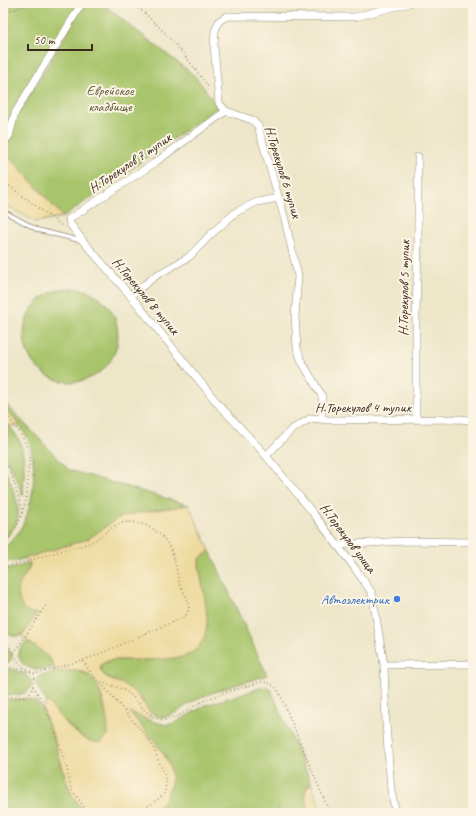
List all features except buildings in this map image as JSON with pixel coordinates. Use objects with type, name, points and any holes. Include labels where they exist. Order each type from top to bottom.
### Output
[{"type":"street","points":[[3,144],[9,136],[15,113],[82,3]]},
{"type":"street","points":[[226,111],[219,103],[215,62],[215,31],[219,21],[227,16],[355,17],[409,3]]},
{"type":"street","name":"Н.Торекулов 6 тупик","points":[[226,111],[252,120],[258,126],[279,198],[298,276],[295,316],[296,348],[302,362],[322,396],[322,419]]},
{"type":"street","name":"Н.Торекулов 7 тупик","points":[[82,242],[70,224],[69,219],[153,164],[226,111]]},
{"type":"street","name":"Н.Торекулов 5 тупик","points":[[416,420],[418,157]]},
{"type":"street","points":[[130,296],[157,275],[189,257],[211,234],[236,212],[257,202],[279,198]]},
{"type":"street","name":"Н.Торекулов 8 тупик","points":[[82,242],[130,296],[189,368]]},
{"type":"street","name":"Н.Торекулов улица","points":[[189,368],[219,405],[266,456],[313,513],[372,593],[384,665],[386,723],[391,791],[396,813]]},
{"type":"street","name":"Н.Торекулов 4 тупик","points":[[266,456],[291,430],[311,418],[416,420],[461,419],[473,421]]},
{"type":"street","points":[[337,545],[404,541],[473,542]]},
{"type":"street","points":[[384,665],[473,664]]},
{"type":"lane","points":[[3,211],[38,230],[82,242]]},
{"type":"path","points":[[3,5],[15,3]]},
{"type":"path","points":[[3,10],[8,11],[29,3]]},
{"type":"path","points":[[132,3],[167,36],[210,90]]},
{"type":"path","points":[[3,181],[66,229]]},
{"type":"path","points":[[3,413],[24,440],[29,456],[28,485],[23,513],[11,536],[3,544]]},
{"type":"path","points":[[3,460],[10,470],[23,513]]},
{"type":"path","points":[[3,566],[25,563],[53,553],[86,544],[98,539],[117,525],[126,522],[135,522],[159,533],[168,544],[172,553],[180,585],[190,608],[188,613],[184,616],[83,660],[35,674],[3,665]]},
{"type":"path","points":[[14,653],[46,605]]},
{"type":"path","points":[[3,636],[20,664],[35,674]]},
{"type":"path","points":[[83,660],[95,678],[146,736],[153,747],[164,774],[166,781],[165,792],[161,797],[138,813]]},
{"type":"path","points":[[3,697],[28,696],[31,694],[34,686],[35,674]]},
{"type":"path","points":[[95,678],[101,682],[122,689],[128,693],[145,712],[160,720],[178,717],[204,701],[261,682],[272,684],[279,692],[330,813]]},
{"type":"path","points":[[34,686],[47,710],[54,728],[67,769],[71,789],[89,813]]},
{"type":"green space","name":"Еврейское кладбище","points":[[3,3],[82,3],[36,79],[15,120],[85,3],[101,3],[195,76],[218,107],[63,217],[11,158],[3,166]]},
{"type":"green space","points":[[71,288],[89,291],[104,302],[115,317],[118,335],[115,353],[104,368],[89,379],[71,382],[53,379],[38,368],[27,353],[24,335],[27,317],[38,302],[53,291]]},
{"type":"green space","points":[[3,401],[69,470],[189,505],[137,513],[118,518],[88,539],[16,561],[3,562],[3,549],[21,528],[29,509],[34,476],[32,454],[28,439],[22,429],[3,406]]},
{"type":"green space","points":[[3,422],[11,429],[21,445],[24,465],[23,495],[3,453]]},
{"type":"green space","points":[[3,467],[9,478],[17,501],[18,515],[15,526],[3,541]]},
{"type":"green space","points":[[210,551],[267,675],[195,700],[169,716],[157,716],[148,709],[140,698],[133,692],[105,676],[101,670],[101,665],[116,660],[151,660],[181,657],[207,627],[207,616],[199,559]]},
{"type":"green space","points":[[30,563],[24,577],[28,612],[37,613],[24,633],[20,636],[15,636],[3,630],[3,568],[11,569]]},
{"type":"green space","points":[[27,641],[44,652],[55,667],[38,669],[25,665],[20,659],[19,653],[20,649]]},
{"type":"green space","points":[[3,642],[12,658],[8,663],[3,662]]},
{"type":"green space","points":[[3,667],[20,672],[28,677],[32,684],[30,688],[24,693],[3,695]]},
{"type":"green space","points":[[69,670],[88,674],[93,678],[99,688],[106,714],[108,730],[108,735],[102,742],[92,743],[77,733],[52,708],[37,686],[37,680],[41,675]]},
{"type":"green space","points":[[264,687],[270,688],[311,782],[307,787],[305,794],[308,813],[286,813],[278,806],[280,813],[152,813],[159,807],[167,758],[129,711],[151,721],[167,725],[175,723],[206,705]]},
{"type":"green space","points":[[3,700],[33,700],[41,708],[51,730],[67,784],[75,801],[85,813],[3,813]]},
{"type":"sand","points":[[11,158],[63,217],[35,222],[3,203],[3,166]]},
{"type":"sand","points":[[3,406],[20,426],[8,426],[3,422]]},
{"type":"sand","points":[[189,505],[210,551],[199,559],[207,616],[205,636],[199,647],[189,655],[155,660],[111,660],[101,665],[100,670],[108,679],[123,684],[132,690],[150,712],[151,721],[130,712],[160,748],[167,760],[171,773],[171,785],[165,799],[152,813],[85,813],[76,801],[70,789],[53,735],[42,709],[47,701],[64,721],[79,735],[87,740],[102,742],[108,735],[103,701],[92,677],[79,671],[55,672],[51,660],[42,651],[21,636],[37,613],[32,613],[24,609],[19,598],[20,583],[30,566],[30,563],[26,558],[88,539],[118,518],[137,513]]},
{"type":"sand","points":[[311,782],[322,813],[308,813],[305,794],[307,787]]},
{"type":"place","name":"Автоэлектрик","points":[[397,599]]}]
